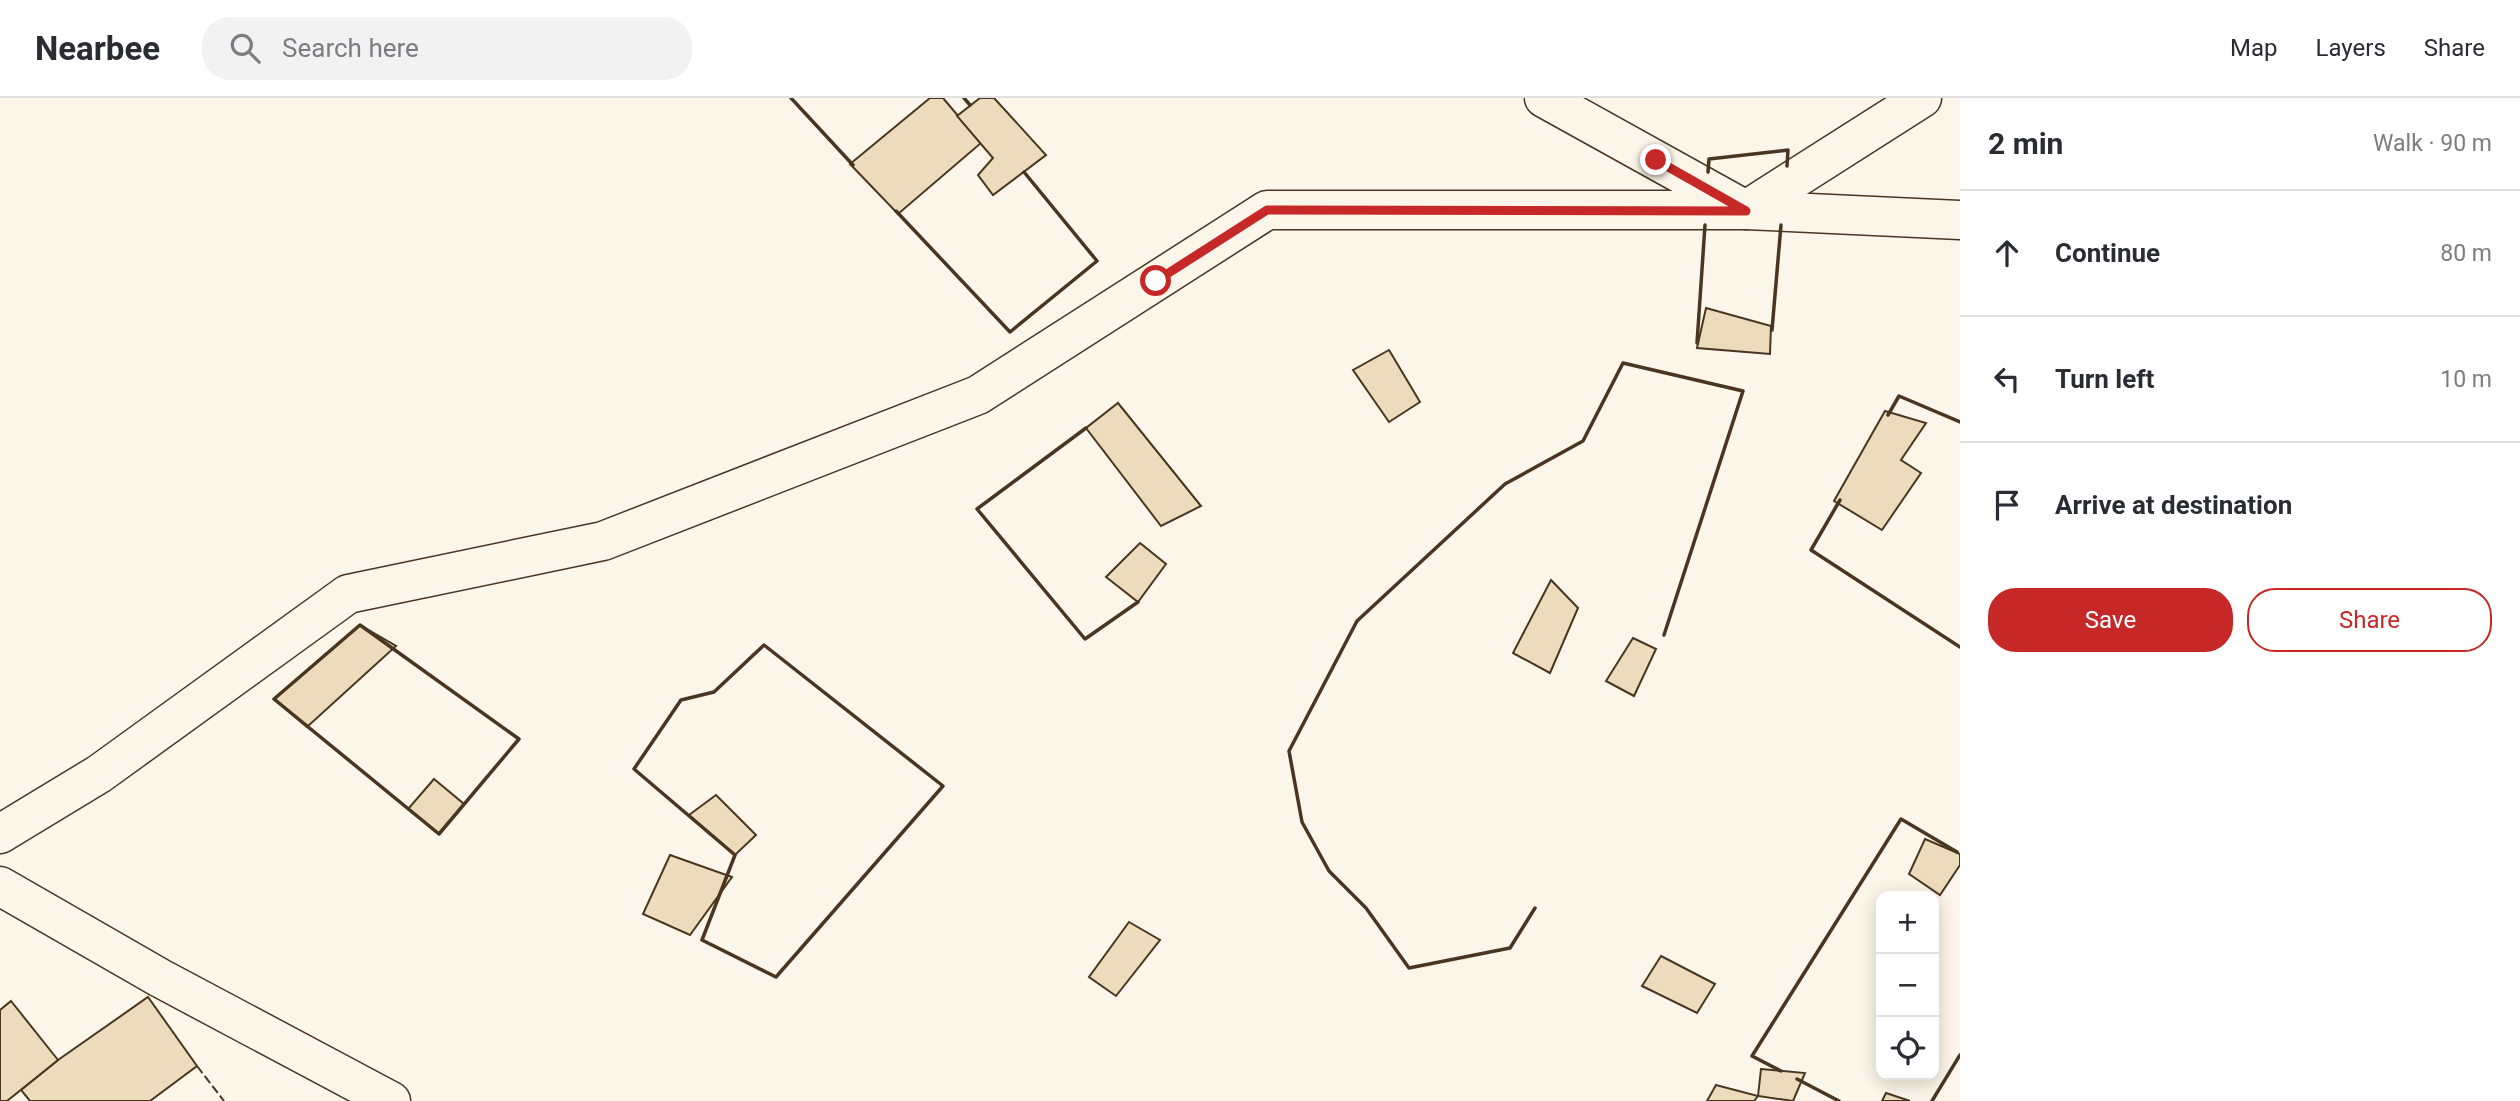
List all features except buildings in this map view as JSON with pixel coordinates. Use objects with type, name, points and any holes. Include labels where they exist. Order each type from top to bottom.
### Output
[{"type":"street","points":[[1544,98],[1746,211]]},
{"type":"street","points":[[1746,211],[1922,98]]},
{"type":"street","points":[[0,834],[99,774],[348,594],[603,541],[978,395],[1267,210],[1746,211],[1960,219]]},
{"type":"street","points":[[0,886],[160,978],[391,1101]]},
{"type":"fence","points":[[197,1066],[224,1101]]},
{"type":"wall","points":[[791,98],[853,165]]},
{"type":"wall","points":[[964,98],[970,105]]},
{"type":"wall","points":[[1708,172],[1709,159],[1788,150],[1787,166]]},
{"type":"wall","points":[[896,211],[1010,332],[1097,261],[1024,172]]},
{"type":"wall","points":[[1697,343],[1705,225]]},
{"type":"wall","points":[[1772,330],[1781,225]]},
{"type":"wall","points":[[1535,908],[1510,948],[1409,968],[1366,908],[1329,871],[1302,822],[1289,751],[1357,621],[1505,484],[1583,441],[1623,363],[1743,391],[1664,635]]},
{"type":"wall","points":[[1888,415],[1899,396],[1960,422]]},
{"type":"wall","points":[[1086,428],[977,509],[1085,639],[1138,602]]},
{"type":"wall","points":[[1840,500],[1811,550],[1960,647]]},
{"type":"wall","points":[[360,625],[519,739],[439,834],[274,699],[360,625]]},
{"type":"wall","points":[[764,645],[943,786],[776,977],[702,940],[735,855],[634,769],[681,700],[714,692],[764,645]]},
{"type":"wall","points":[[1781,1071],[1752,1056],[1901,819],[1957,852]]},
{"type":"wall","points":[[1932,1101],[1960,1055]]},
{"type":"wall","points":[[1797,1079],[1839,1101]]},
{"type":"route","points":[[1156,281],[1267,210],[1746,211],[1656,160]]}]
